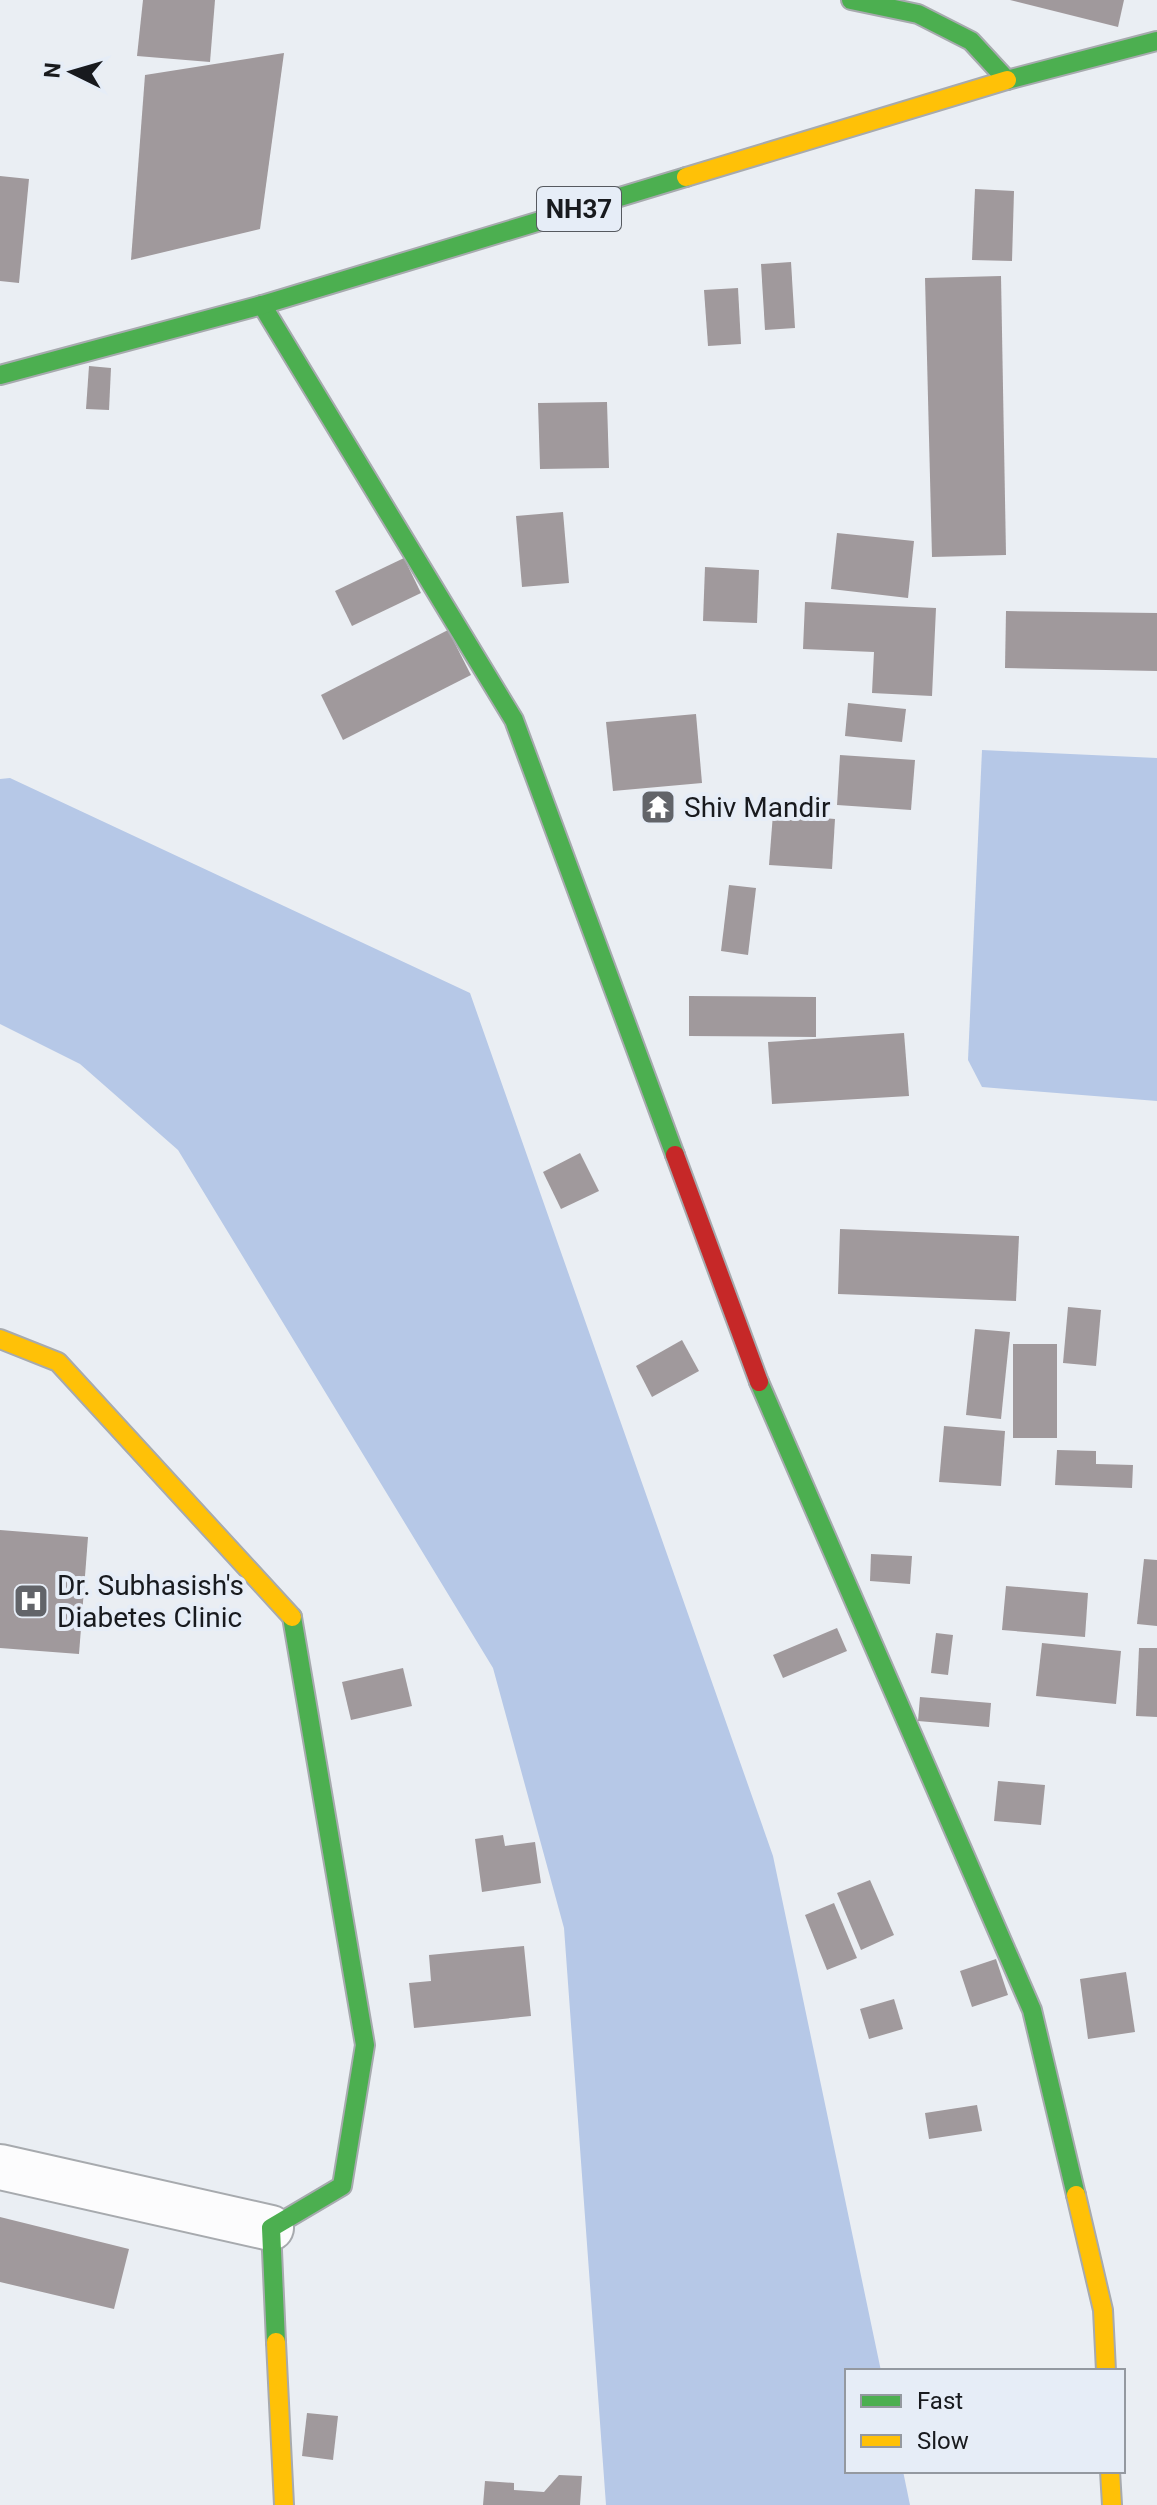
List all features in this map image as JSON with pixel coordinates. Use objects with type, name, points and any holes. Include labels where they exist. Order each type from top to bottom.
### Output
[{"type":"main road","points":[[851,0],[918,14],[971,41],[1007,80]]},
{"type":"main road","name":"NH37","points":[[0,375],[262,305],[1007,80],[1157,41]]},
{"type":"main road","points":[[262,305],[514,720],[763,1393],[1032,2010],[1103,2310],[1106,2369]]},
{"type":"main road","points":[[0,1339],[58,1362],[294,1619],[365,2045],[342,2186],[271,2228],[284,2505]]},
{"type":"main road","points":[[1110,2473],[1112,2505]]},
{"type":"street","points":[[0,2167],[271,2228]]},
{"type":"water","points":[[982,750],[1157,758],[1157,1101],[982,1087],[968,1060]]},
{"type":"water","points":[[10,778],[470,993],[773,1856],[881,2369],[845,2369],[845,2473],[903,2473],[910,2505],[606,2505],[564,1928],[493,1668],[178,1150],[80,1064],[0,1024],[0,779]]},
{"type":"building","points":[[143,0],[215,0],[210,62],[137,56]]},
{"type":"building","points":[[1010,0],[1124,0],[1118,27]]},
{"type":"building","points":[[284,53],[260,229],[131,260],[145,75]]},
{"type":"building","points":[[0,176],[29,179],[19,283],[0,281]]},
{"type":"building","points":[[975,189],[1014,191],[1012,261],[972,260]]},
{"type":"building","points":[[791,262],[795,328],[765,330],[761,264]]},
{"type":"building","points":[[1001,276],[1006,555],[932,557],[925,278]]},
{"type":"building","points":[[738,288],[741,344],[708,346],[704,290]]},
{"type":"building","points":[[89,366],[111,368],[109,410],[86,409]]},
{"type":"building","points":[[607,402],[609,468],[540,469],[538,403]]},
{"type":"building","points":[[563,512],[569,583],[522,587],[516,516]]},
{"type":"building","points":[[837,533],[914,541],[908,598],[831,589]]},
{"type":"building","points":[[404,558],[421,593],[352,626],[335,591]]},
{"type":"building","points":[[705,567],[759,570],[757,623],[703,621]]},
{"type":"building","points":[[805,602],[936,608],[932,696],[872,693],[874,652],[803,649]]},
{"type":"building","points":[[1006,611],[1157,613],[1157,671],[1005,668]]},
{"type":"building","points":[[448,630],[471,675],[343,740],[321,695]]},
{"type":"building","points":[[848,703],[906,709],[902,742],[845,736]]},
{"type":"building","points":[[696,714],[702,783],[613,791],[606,722]]},
{"type":"building","points":[[840,755],[915,760],[911,810],[837,805]]},
{"type":"building","points":[[773,814],[835,819],[832,869],[769,865]]},
{"type":"building","points":[[729,885],[756,888],[748,955],[721,951]]},
{"type":"building","points":[[689,996],[816,997],[816,1037],[689,1036]]},
{"type":"building","points":[[904,1033],[909,1096],[772,1104],[768,1042]]},
{"type":"building","points":[[580,1153],[599,1191],[561,1209],[543,1172]]},
{"type":"building","points":[[840,1229],[1019,1236],[1016,1301],[838,1294]]},
{"type":"building","points":[[1068,1307],[1101,1310],[1096,1366],[1063,1363]]},
{"type":"building","points":[[975,1329],[1010,1332],[1001,1419],[966,1415]]},
{"type":"building","points":[[682,1340],[699,1371],[652,1397],[636,1366]]},
{"type":"building","points":[[1013,1344],[1057,1344],[1057,1438],[1013,1438]]},
{"type":"building","points":[[944,1426],[1005,1431],[1001,1486],[939,1482]]},
{"type":"building","points":[[1057,1450],[1096,1451],[1096,1464],[1133,1465],[1132,1488],[1055,1485]]},
{"type":"building","points":[[0,1530],[88,1537],[79,1654],[0,1648]]},
{"type":"building","points":[[871,1554],[912,1556],[910,1584],[870,1581]]},
{"type":"building","points":[[1144,1559],[1157,1560],[1157,1626],[1137,1624]]},
{"type":"building","points":[[1006,1586],[1088,1593],[1085,1637],[1002,1630]]},
{"type":"building","points":[[837,1628],[847,1651],[783,1678],[773,1655]]},
{"type":"building","points":[[936,1633],[953,1635],[948,1675],[931,1673]]},
{"type":"building","points":[[1042,1643],[1121,1651],[1116,1704],[1036,1696]]},
{"type":"building","points":[[1139,1648],[1157,1648],[1157,1717],[1136,1716]]},
{"type":"building","points":[[403,1668],[412,1706],[351,1720],[342,1682]]},
{"type":"building","points":[[920,1697],[991,1703],[989,1727],[918,1721]]},
{"type":"building","points":[[998,1781],[1045,1785],[1041,1825],[994,1821]]},
{"type":"building","points":[[503,1835],[505,1846],[535,1842],[541,1883],[482,1892],[475,1839]]},
{"type":"building","points":[[870,1880],[894,1935],[861,1950],[837,1893]]},
{"type":"building","points":[[834,1903],[857,1958],[827,1970],[805,1915]]},
{"type":"building","points":[[524,1946],[531,2016],[414,2028],[409,1983],[431,1981],[429,1955]]},
{"type":"building","points":[[996,1959],[1008,1995],[972,2007],[960,1971]]},
{"type":"building","points":[[1126,1972],[1135,2032],[1088,2039],[1080,1979]]},
{"type":"building","points":[[894,1999],[903,2029],[869,2039],[860,2009]]},
{"type":"building","points":[[977,2105],[982,2131],[929,2139],[925,2113]]},
{"type":"building","points":[[0,2217],[129,2249],[114,2309],[0,2282]]},
{"type":"building","points":[[307,2413],[338,2416],[333,2460],[302,2456]]},
{"type":"building","points":[[559,2475],[582,2476],[580,2505],[483,2505],[485,2481],[514,2483],[514,2490],[544,2492]]},
{"type":"traffic: fast","points":[[851,0],[918,14],[971,41],[1007,80]]},
{"type":"traffic: fast","points":[[1007,80],[1157,41]]},
{"type":"traffic: fast","points":[[0,375],[262,305],[686,177]]},
{"type":"traffic: fast","points":[[262,305],[514,720],[675,1155]]},
{"type":"traffic: fast","points":[[759,1382],[1032,2010],[1076,2195]]},
{"type":"traffic: fast","points":[[276,2342],[271,2228],[342,2186],[365,2045],[292,1617]]},
{"type":"traffic: slow","points":[[686,177],[1007,80]]},
{"type":"traffic: slow","points":[[0,1339],[58,1362],[292,1617]]},
{"type":"traffic: slow","points":[[1076,2195],[1103,2310],[1106,2369]]},
{"type":"traffic: slow","points":[[276,2342],[284,2505]]},
{"type":"traffic: slow","points":[[1110,2473],[1112,2505]]},
{"type":"traffic: jam","points":[[675,1155],[759,1382]]},
{"type":"place","name":"Shiv Mandir","points":[[658,807]]},
{"type":"place","name":"Dr. Subhasish's Diabetes Clinic","points":[[31,1601]]}]
